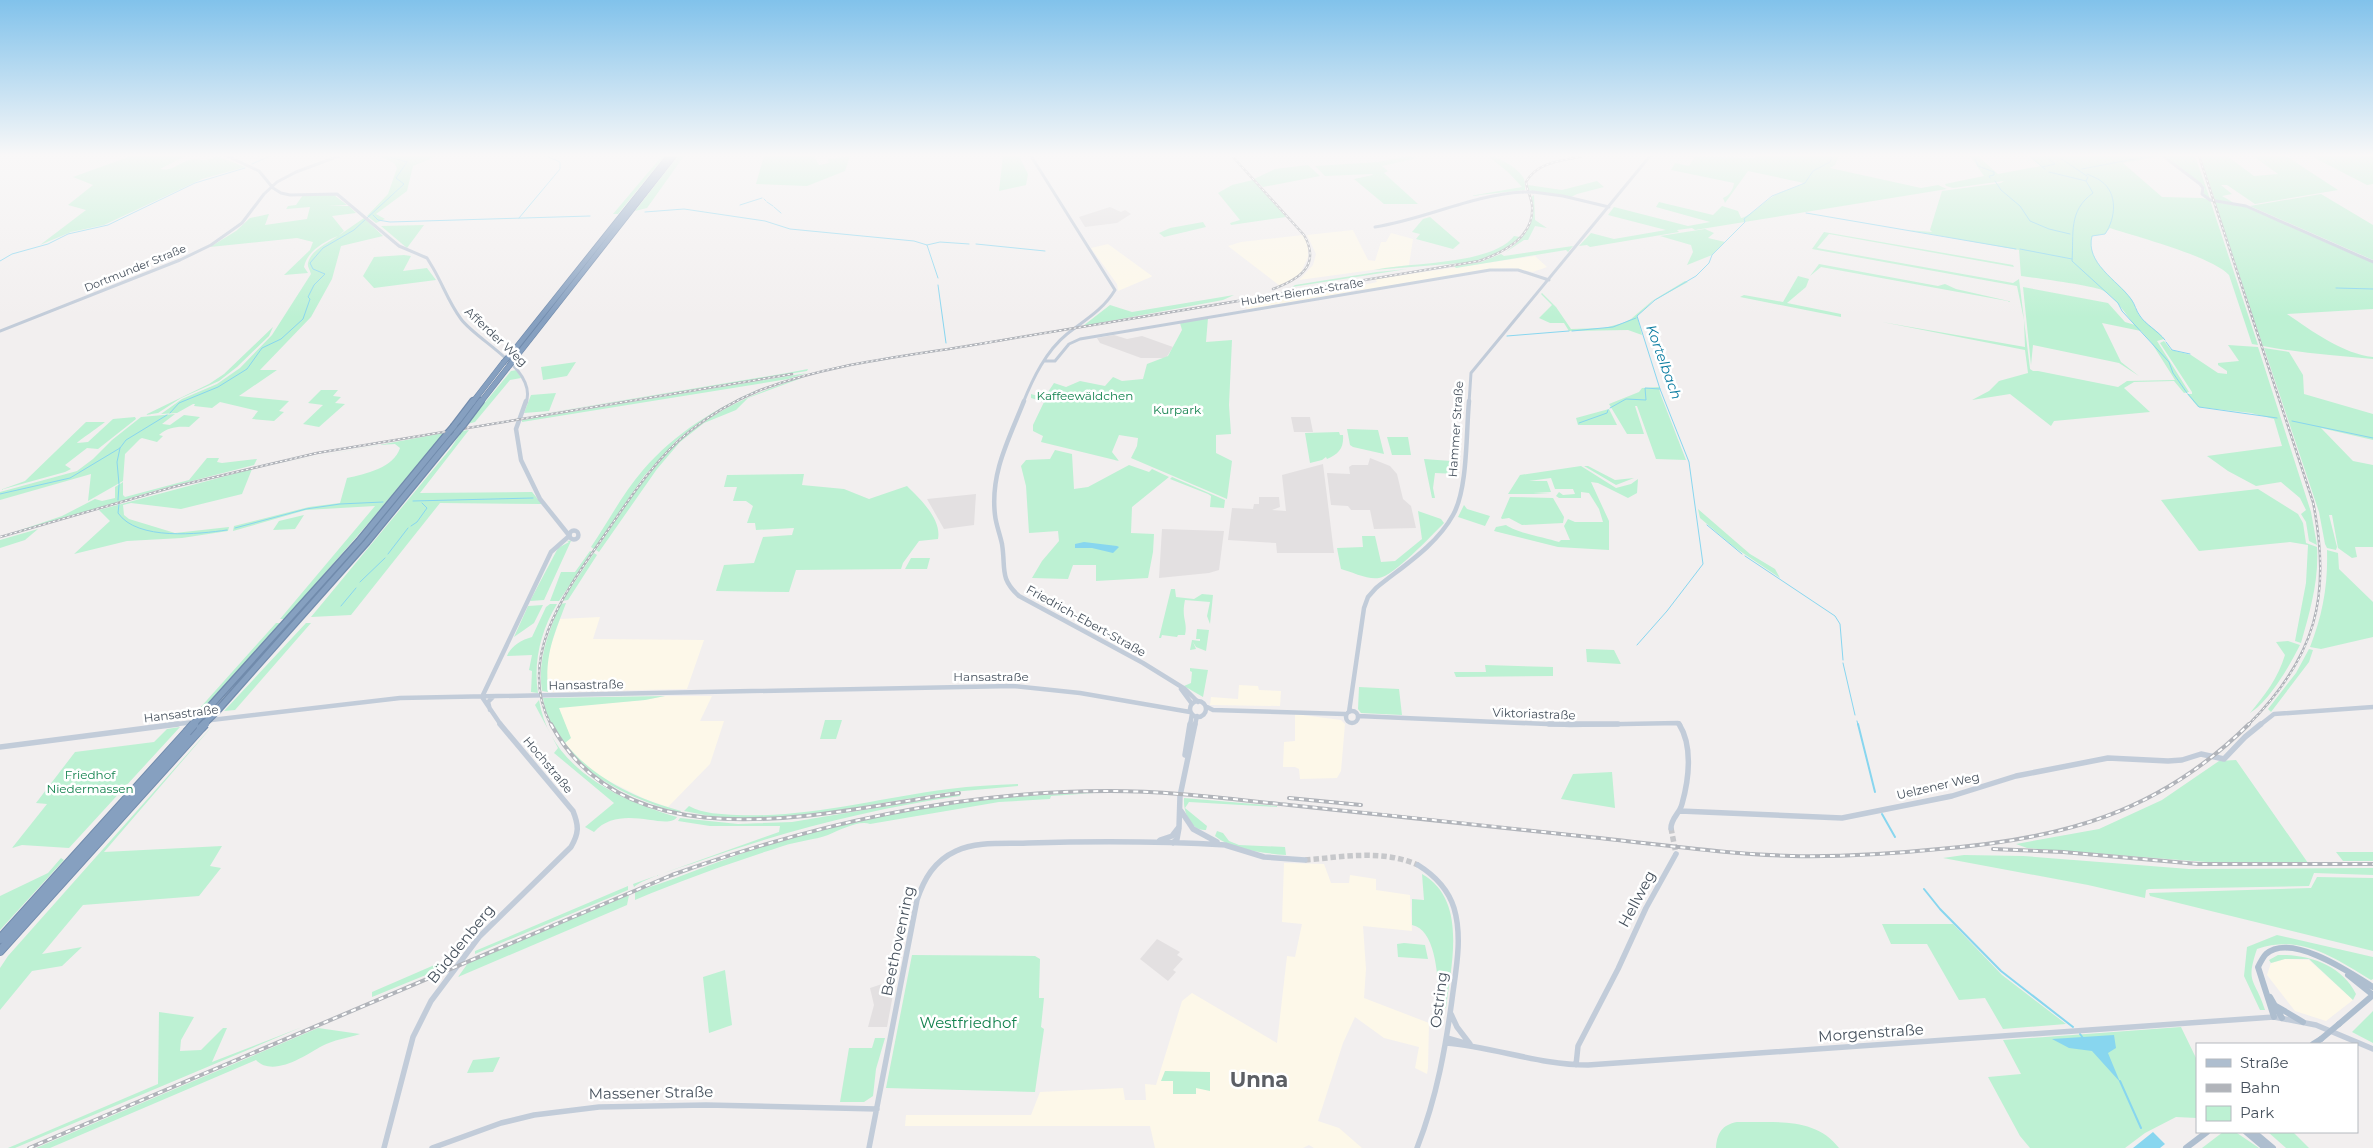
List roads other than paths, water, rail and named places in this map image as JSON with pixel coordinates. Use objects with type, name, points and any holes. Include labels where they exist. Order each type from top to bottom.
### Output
[{"type":"highway","points":[[625,215],[629,210]]},
{"type":"highway","points":[[0,939],[359,541],[506,365],[630,210]]},
{"type":"highway","points":[[0,951],[308,609],[402,500],[463,425],[506,365]]},
{"type":"main road","name":"Dortmunder Straße","points":[[0,331],[180,260],[211,245],[239,226],[253,210]]},
{"type":"main road","name":"Afferder Weg","points":[[355,210],[402,248],[427,258],[443,284],[451,305],[462,321],[521,373],[527,382],[529,394],[516,438],[528,480],[553,516],[570,535],[558,544],[552,552],[482,697]]},
{"type":"main road","name":"Friedrich-Ebert-Straße","points":[[1065,210],[1115,289],[1114,294],[1106,305],[1065,336],[1044,361],[1030,385],[996,472],[995,519],[1002,544],[1005,582],[1019,596],[1185,689],[1206,710]]},
{"type":"main road","points":[[1376,228],[1417,220],[1444,210]]},
{"type":"main road","name":"Hammer Straße","points":[[1352,715],[1364,608],[1368,597],[1377,586],[1434,541],[1450,520],[1458,505],[1462,485],[1471,374],[1607,210]]},
{"type":"main road","points":[[2254,210],[2373,262]]},
{"type":"main road","name":"Hubert-Biernat-Straße","points":[[1044,361],[1055,361],[1071,342],[1158,325],[1490,270],[1513,270],[1549,279]]},
{"type":"main road","points":[[1538,275],[1554,273]]},
{"type":"main road","name":"Hansastraße","points":[[0,747],[358,701],[482,697],[1013,686],[1055,690],[1192,710]]},
{"type":"main road","name":"Friedrich-Ebert-Straße","points":[[1178,686],[1190,699],[1192,710]]},
{"type":"main road","name":"Hochstraße","points":[[482,697],[490,712],[573,811],[578,820],[577,836]]},
{"type":"main road","points":[[490,712],[488,702],[493,697]]},
{"type":"main road","points":[[1174,843],[1178,836],[1180,796],[1192,710],[1198,702]]},
{"type":"main road","name":"Uelzener Weg","points":[[1680,811],[1836,819],[1941,798],[2016,776],[2100,759],[2120,757],[2168,761],[2182,760],[2199,754],[2228,758],[2245,736],[2274,714],[2373,707]]},
{"type":"main road","name":"Viktoriastraße","points":[[1192,710],[1300,711],[1390,718],[1570,725],[1678,723],[1684,733],[1687,750],[1680,811]]},
{"type":"main road","points":[[1180,809],[1193,829],[1219,843],[1264,857],[1305,860]]},
{"type":"main road","points":[[1671,828],[1672,819],[1680,811]]},
{"type":"main road","points":[[1155,841],[1172,836],[1179,827]]},
{"type":"main road","name":"Büddenberg","points":[[384,1148],[413,1037],[435,996],[479,938],[504,910],[565,854],[577,836]]},
{"type":"main road","name":"Beethovenring","points":[[869,1148],[917,900],[923,882],[936,864],[956,851],[978,845],[1068,841],[1155,841],[1226,845]]},
{"type":"main road","name":"Hellweg","points":[[1576,1065],[1578,1046],[1623,958],[1643,913],[1676,854]]},
{"type":"main road","name":"Ostring","points":[[1417,1148],[1435,1101],[1451,1012],[1458,946],[1455,913],[1444,887],[1432,874],[1418,865]]},
{"type":"main road","points":[[2274,1017],[2258,967],[2264,956],[2273,950],[2299,949],[2317,955],[2373,987]]},
{"type":"main road","points":[[2315,1043],[2373,995],[2339,967]]},
{"type":"main road","points":[[2263,986],[2282,1018]]},
{"type":"main road","points":[[2274,1004],[2304,1022]]},
{"type":"main road","points":[[1451,1012],[1457,1027],[1471,1045]]},
{"type":"main road","name":"Morgenstraße","points":[[1446,1044],[1471,1045],[1576,1065],[2274,1017],[2304,1022],[2330,1030],[2373,1049]]},
{"type":"main road","name":"Morgenstraße","points":[[1446,1044],[1471,1045]]},
{"type":"main road","name":"Massener Straße","points":[[432,1148],[511,1119],[585,1106],[632,1104],[877,1109]]},
{"type":"main road","points":[[2186,1148],[2206,1133]]},
{"type":"main road","points":[[2249,1133],[2265,1148]]},
{"type":"main road","points":[[2249,1133],[2273,1148]]},
{"type":"water","points":[[1084,542],[1119,547],[1113,553],[1092,548],[1075,548],[1075,544]]},
{"type":"water","points":[[2114,1035],[2116,1048],[2108,1053],[2120,1082],[2092,1051],[2069,1048],[2052,1039]]},
{"type":"water","points":[[2153,1132],[2165,1144],[2160,1148],[2133,1148]]},
{"type":"waterway","points":[[0,261],[12,254],[48,244],[68,234],[108,225],[140,210]]},
{"type":"waterway","points":[[170,413],[179,403],[218,387],[247,369],[262,348],[281,339],[303,319],[310,299],[308,297],[314,285],[325,274],[313,269],[310,263],[323,248],[354,230],[376,210]]},
{"type":"waterway","points":[[519,218],[526,210]]},
{"type":"waterway","points":[[645,212],[677,210]]},
{"type":"waterway","points":[[688,210],[765,221],[790,229],[914,241],[927,245]]},
{"type":"waterway","points":[[777,210],[781,213]]},
{"type":"waterway","name":"Kortelbach","points":[[1660,389],[1637,316],[1655,300],[1696,276],[1709,263],[1712,255],[1745,222],[1744,219],[1755,210]]},
{"type":"waterway","points":[[2022,210],[2030,221],[2049,229],[2070,234]]},
{"type":"waterway","points":[[2078,210],[2074,223],[2072,261],[2118,303],[2122,311],[2169,362],[2173,373],[2187,393]]},
{"type":"waterway","points":[[2113,210],[2109,228],[2105,234],[2092,236],[2091,246],[2093,255],[2131,299],[2142,319],[2165,340]]},
{"type":"waterway","points":[[1806,213],[2016,249]]},
{"type":"waterway","points":[[373,215],[378,220],[390,222],[590,216]]},
{"type":"waterway","points":[[927,245],[940,242],[969,244]]},
{"type":"waterway","points":[[976,244],[1045,251]]},
{"type":"waterway","points":[[927,245],[938,278]]},
{"type":"waterway","points":[[2020,249],[2072,259]]},
{"type":"waterway","points":[[938,285],[946,343]]},
{"type":"waterway","points":[[2336,288],[2373,289]]},
{"type":"waterway","points":[[1572,331],[1613,327],[1636,318]]},
{"type":"waterway","points":[[1507,336],[1569,331]]},
{"type":"waterway","points":[[2166,342],[2172,350],[2190,354]]},
{"type":"waterway","points":[[1610,408],[1626,399],[1646,400],[1645,388],[1660,389]]},
{"type":"waterway","name":"Kortelbach","points":[[1637,645],[1667,611],[1703,564],[1689,462],[1660,389]]},
{"type":"waterway","points":[[2188,394],[2199,407],[2277,418]]},
{"type":"waterway","points":[[1579,423],[1607,413],[1608,410]]},
{"type":"waterway","points":[[120,448],[126,440],[167,415]]},
{"type":"waterway","points":[[2292,421],[2373,438]]},
{"type":"waterway","points":[[0,494],[70,478],[120,448]]},
{"type":"waterway","points":[[119,484],[117,462],[120,448]]},
{"type":"waterway","points":[[118,500],[119,485]]},
{"type":"waterway","points":[[413,501],[533,498]]},
{"type":"waterway","points":[[235,528],[306,509],[340,504],[383,502]]},
{"type":"waterway","points":[[411,526],[417,522],[427,508],[422,503]]},
{"type":"waterway","points":[[119,504],[118,513],[127,522],[153,532],[185,534],[227,530]]},
{"type":"waterway","points":[[1707,525],[1742,554]]},
{"type":"waterway","points":[[388,554],[408,528]]},
{"type":"waterway","points":[[1745,556],[1835,616],[1840,624],[1843,660]]},
{"type":"waterway","points":[[360,582],[385,558]]},
{"type":"waterway","points":[[341,606],[356,588]]},
{"type":"waterway","points":[[1843,663],[1855,715]]},
{"type":"waterway","points":[[1857,721],[1858,725]]},
{"type":"waterway","points":[[1858,724],[1875,792]]},
{"type":"waterway","points":[[1882,814],[1895,837]]},
{"type":"waterway","points":[[1924,889],[1940,909],[2001,971],[2073,1027]]},
{"type":"waterway","points":[[2080,1034],[2083,1038]]},
{"type":"waterway","points":[[2120,1081],[2141,1128]]},
{"type":"tunnel","points":[[1671,828],[1676,854]]},
{"type":"tunnel","points":[[1305,860],[1362,855],[1390,857],[1418,865]]},
{"type":"railway","points":[[1273,289],[1292,281],[1305,270],[1309,263],[1310,255],[1309,246],[1304,235],[1281,210]]},
{"type":"railway","points":[[985,343],[1479,261],[1508,248],[1516,242],[1528,226],[1532,216],[1532,210]]},
{"type":"railway","points":[[2217,210],[2313,502],[2320,567],[2319,596],[2313,623],[2303,649],[2290,675],[2271,700],[2249,724]]},
{"type":"railway","points":[[551,725],[541,699],[539,673],[543,647],[551,622],[578,574],[626,504],[655,465],[690,431],[731,404],[758,391],[786,381],[844,366],[991,342]]},
{"type":"railway","points":[[0,537],[173,487],[317,453],[792,374]]},
{"type":"railway","points":[[551,724],[585,769],[629,798],[680,814],[736,819],[794,817],[959,793]]},
{"type":"railway","points":[[29,1148],[672,875],[779,840],[888,814],[942,804],[998,797],[1132,791],[1222,798],[1741,853],[1810,856],[1884,854],[2027,838],[2067,829],[2106,816],[2144,800],[2180,780],[2215,755],[2249,724]]},
{"type":"railway","points":[[1289,798],[1361,805]]},
{"type":"railway","points":[[1993,849],[2063,852],[2198,864],[2373,864]]},
{"type":"district","name":"Unna","points":[[1259,1080]]},
{"type":"park label","name":"Kaffeewäldchen","points":[[1085,396]]},
{"type":"park label","name":"Kurpark","points":[[1177,410]]},
{"type":"park label","name":"Friedhof Niedermassen","points":[[90,782]]},
{"type":"park label","name":"Westfriedhof","points":[[968,1023]]}]
